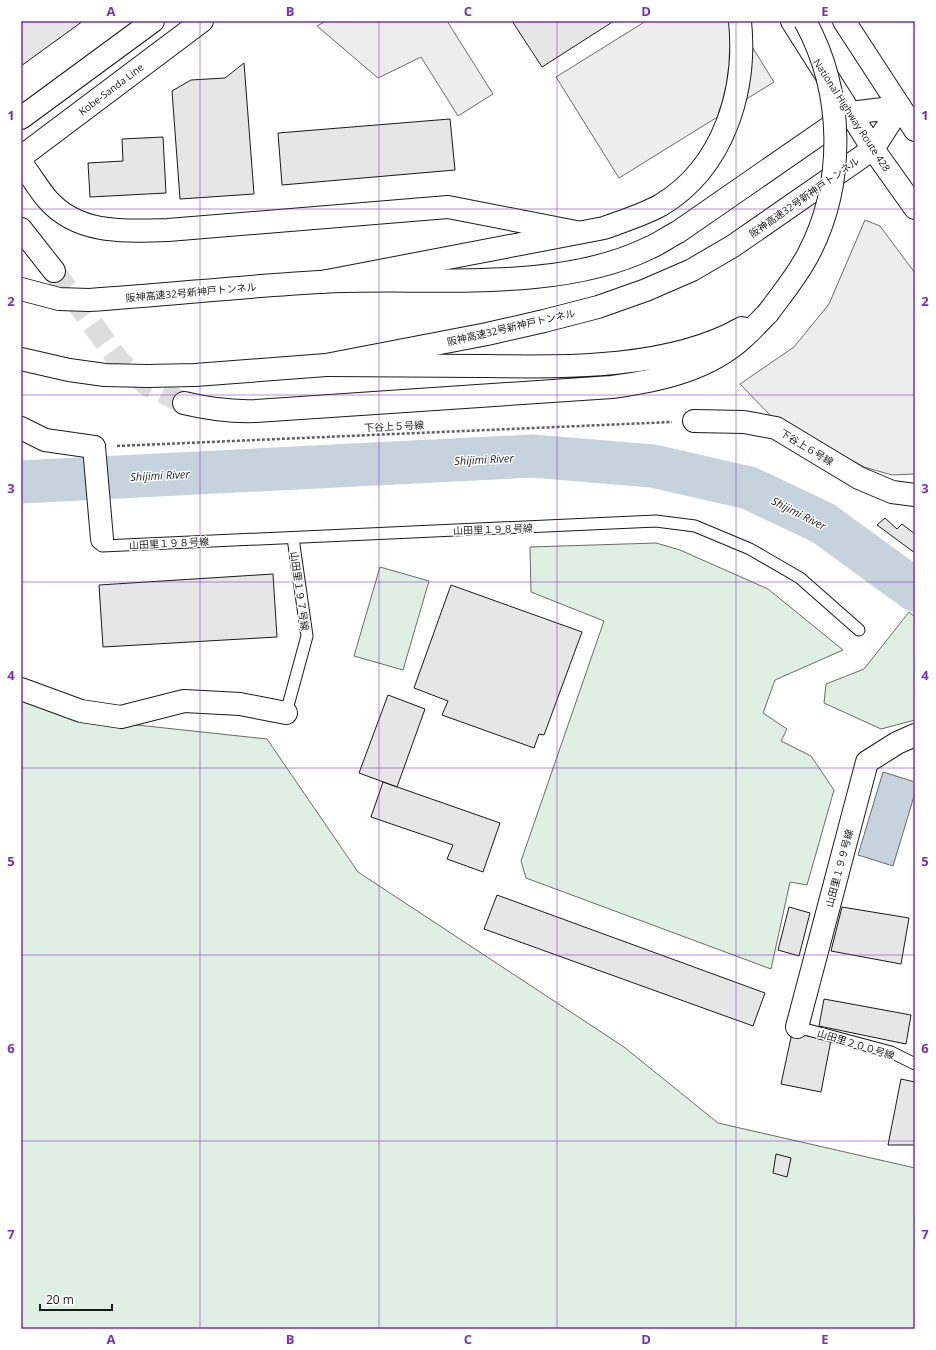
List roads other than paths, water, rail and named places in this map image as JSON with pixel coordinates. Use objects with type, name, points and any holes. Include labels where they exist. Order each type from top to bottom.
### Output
[{"type":"main road","points":[[21,118],[152,21]]},
{"type":"main road","name":"Kobe-Sanda Line","points":[[21,157],[202,21]]},
{"type":"main road","points":[[322,282],[576,232],[604,228],[633,218],[661,205],[683,188],[702,168],[720,140],[732,112],[740,79],[743,47],[740,21]]},
{"type":"main road","name":"National Highway Route 428","points":[[792,21],[872,149],[915,208]]},
{"type":"main road","points":[[184,403],[209,409],[233,412],[612,388],[642,383],[696,367],[722,354],[744,338],[768,313],[790,284],[808,255],[819,230],[830,192],[835,158],[836,128],[832,97],[823,64],[805,21]]},
{"type":"main road","points":[[844,21],[915,130]]},
{"type":"main road","name":"阪神高速32号新神戸トンネル","points":[[21,289],[59,298],[89,300],[322,282],[512,278],[583,270],[649,249],[678,232],[850,113],[900,107]]},
{"type":"main road","name":"阪神高速32号新神戸トンネル","points":[[21,359],[68,370],[105,375],[146,376],[195,375],[326,365],[544,321],[598,307],[646,290],[692,270],[733,246],[872,149],[900,107]]},
{"type":"main road","points":[[21,163],[47,199],[60,212],[78,223],[99,229],[130,231],[168,230],[448,207],[576,232]]},
{"type":"main road","points":[[21,229],[54,271]]},
{"type":"main road","points":[[326,365],[517,366],[612,363],[651,358],[682,351],[711,342],[738,330],[768,313]]},
{"type":"main road","name":"下谷上６号線","points":[[694,421],[744,422],[776,428],[858,478],[892,492],[915,495]]},
{"type":"main road","points":[[21,428],[45,440],[94,447],[102,539]]},
{"type":"main road","points":[[21,689],[81,711],[120,717],[184,701],[240,704],[286,713]]},
{"type":"main road","name":"山田里１９９号線","points":[[797,1027],[867,762],[897,743],[915,736]]},
{"type":"lane","name":"山田里１９８号線","points":[[102,539],[102,546],[656,521],[695,526],[750,549],[800,578],[859,630]]},
{"type":"lane","name":"山田里１９７号線","points":[[286,713],[307,636],[293,538]]},
{"type":"lane","name":"山田里２００号線","points":[[797,1027],[891,1052],[915,1064]]},
{"type":"waterway","name":"Shijimi River","points":[[21,482],[532,456],[653,466],[749,488],[823,523],[915,590]]},
{"type":"tunnel","points":[[54,271],[119,361],[147,385],[184,403]]}]
